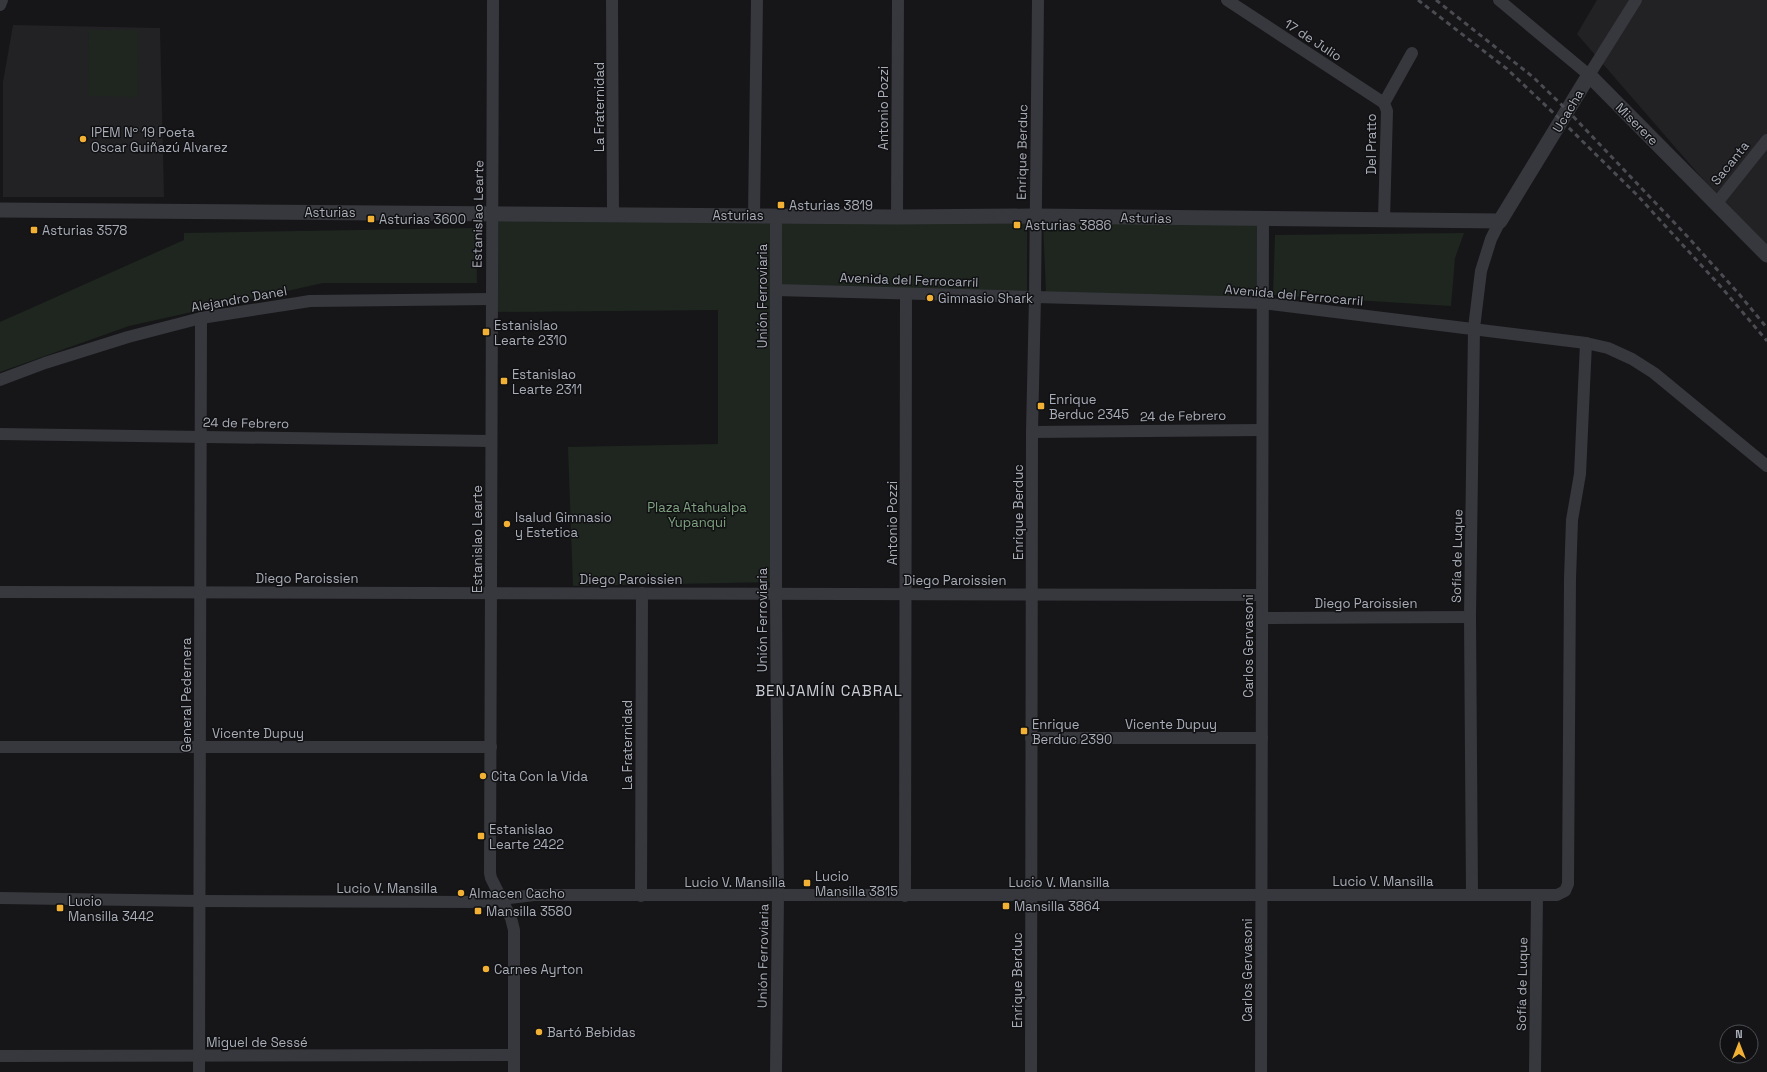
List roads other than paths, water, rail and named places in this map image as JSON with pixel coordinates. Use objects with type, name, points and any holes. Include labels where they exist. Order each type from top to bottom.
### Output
[{"type":"street","points":[[0,4],[2,0]]},
{"type":"street","name":"Estanislao Learte","points":[[493,0],[490,873],[491,878],[511,918],[514,930],[514,1072]]},
{"type":"street","name":"La Fraternidad","points":[[612,0],[613,214]]},
{"type":"street","points":[[754,216],[757,0]]},
{"type":"street","name":"Antonio Pozzi","points":[[897,216],[898,0]]},
{"type":"street","name":"Enrique Berduc","points":[[1031,1072],[1032,432],[1038,0]]},
{"type":"street","name":"17 de Julio","points":[[1227,0],[1384,103]]},
{"type":"street","name":"Miserere","points":[[1500,0],[1589,76],[1767,255]]},
{"type":"street","name":"Ucacha","points":[[1500,221],[1636,0]]},
{"type":"street","name":"Del Pratto","points":[[1384,219],[1387,110],[1384,103],[1412,53]]},
{"type":"street","name":"Sacanta","points":[[1716,204],[1767,140]]},
{"type":"street","name":"Asturias","points":[[0,210],[754,216],[1035,216],[1500,221]]},
{"type":"street","name":"Unión Ferroviaria","points":[[776,216],[778,896],[776,1072]]},
{"type":"street","name":"Carlos Gervasoni","points":[[1261,1072],[1260,894],[1262,738],[1263,219]]},
{"type":"street","name":"Sofía de Luque","points":[[1472,895],[1470,616],[1474,328],[1481,270],[1491,239],[1500,221]]},
{"type":"street","name":"Avenida del Ferrocarril","points":[[776,290],[1262,303],[1586,343],[1614,351],[1632,359],[1654,373],[1767,466]]},
{"type":"street","name":"Antonio Pozzi","points":[[905,896],[906,294]]},
{"type":"street","name":"Alejandro Danel","points":[[0,380],[45,363],[120,339],[201,318],[310,301],[492,299]]},
{"type":"street","name":"General Pedernera","points":[[199,1072],[201,318]]},
{"type":"street","name":"Lucio V. Mansilla","points":[[0,898],[200,901],[478,902],[534,895],[1557,895],[1565,891],[1568,884],[1570,587],[1572,520],[1580,474],[1586,343]]},
{"type":"street","name":"24 de Febrero","points":[[1032,432],[1262,430]]},
{"type":"street","name":"24 de Febrero","points":[[0,434],[492,441]]},
{"type":"street","name":"Diego Paroissien","points":[[0,592],[1262,595]]},
{"type":"street","name":"La Fraternidad","points":[[641,896],[642,593]]},
{"type":"street","name":"Diego Paroissien","points":[[1262,618],[1470,616]]},
{"type":"street","name":"Vicente Dupuy","points":[[1031,738],[1262,738]]},
{"type":"street","name":"Vicente Dupuy","points":[[0,748],[491,747]]},
{"type":"street","name":"Sofía de Luque","points":[[1535,1072],[1537,896]]},
{"type":"street","name":"Miguel de Sessé","points":[[0,1056],[514,1055]]},
{"type":"railway","points":[[1418,0],[1507,69],[1562,121],[1638,196],[1722,288],[1767,341]]},
{"type":"railway","points":[[1436,0],[1533,77],[1568,111],[1686,235],[1739,294],[1767,328]]},
{"type":"place","name":"IPEM Nº 19 Poeta Oscar Guiñazú Alvarez","points":[[83,139]]},
{"type":"place","name":"Asturias 3819","points":[[781,205]]},
{"type":"place","name":"Asturias 3600","points":[[371,219]]},
{"type":"place","name":"Asturias 3886","points":[[1017,225]]},
{"type":"place","name":"Asturias 3578","points":[[34,230]]},
{"type":"place","name":"Gimnasio Shark","points":[[930,298]]},
{"type":"place","name":"Estanislao Learte 2310","points":[[486,332]]},
{"type":"place","name":"Estanislao Learte 2311","points":[[504,381]]},
{"type":"place","name":"Enrique Berduc 2345","points":[[1041,406]]},
{"type":"place","name":"Isalud Gimnasio y Estetica","points":[[507,524]]},
{"type":"place","name":"Enrique Berduc 2390","points":[[1024,731]]},
{"type":"place","name":"Cita Con la Vida","points":[[483,776]]},
{"type":"place","name":"Estanislao Learte 2422","points":[[481,836]]},
{"type":"place","name":"Lucio Mansilla 3815","points":[[807,883]]},
{"type":"place","name":"Almacen Cacho","points":[[461,893]]},
{"type":"place","name":"Mansilla 3864","points":[[1006,906]]},
{"type":"place","name":"Lucio Mansilla 3442","points":[[60,908]]},
{"type":"place","name":"Mansilla 3580","points":[[478,911]]},
{"type":"place","name":"Carnes Ayrton","points":[[486,969]]},
{"type":"place","name":"Bartó Bebidas","points":[[539,1032]]},
{"type":"district","name":"BENJAMÍN CABRAL","points":[[829,690]]},
{"type":"park label","name":"Plaza Atahualpa Yupanqui","points":[[697,514]]}]
